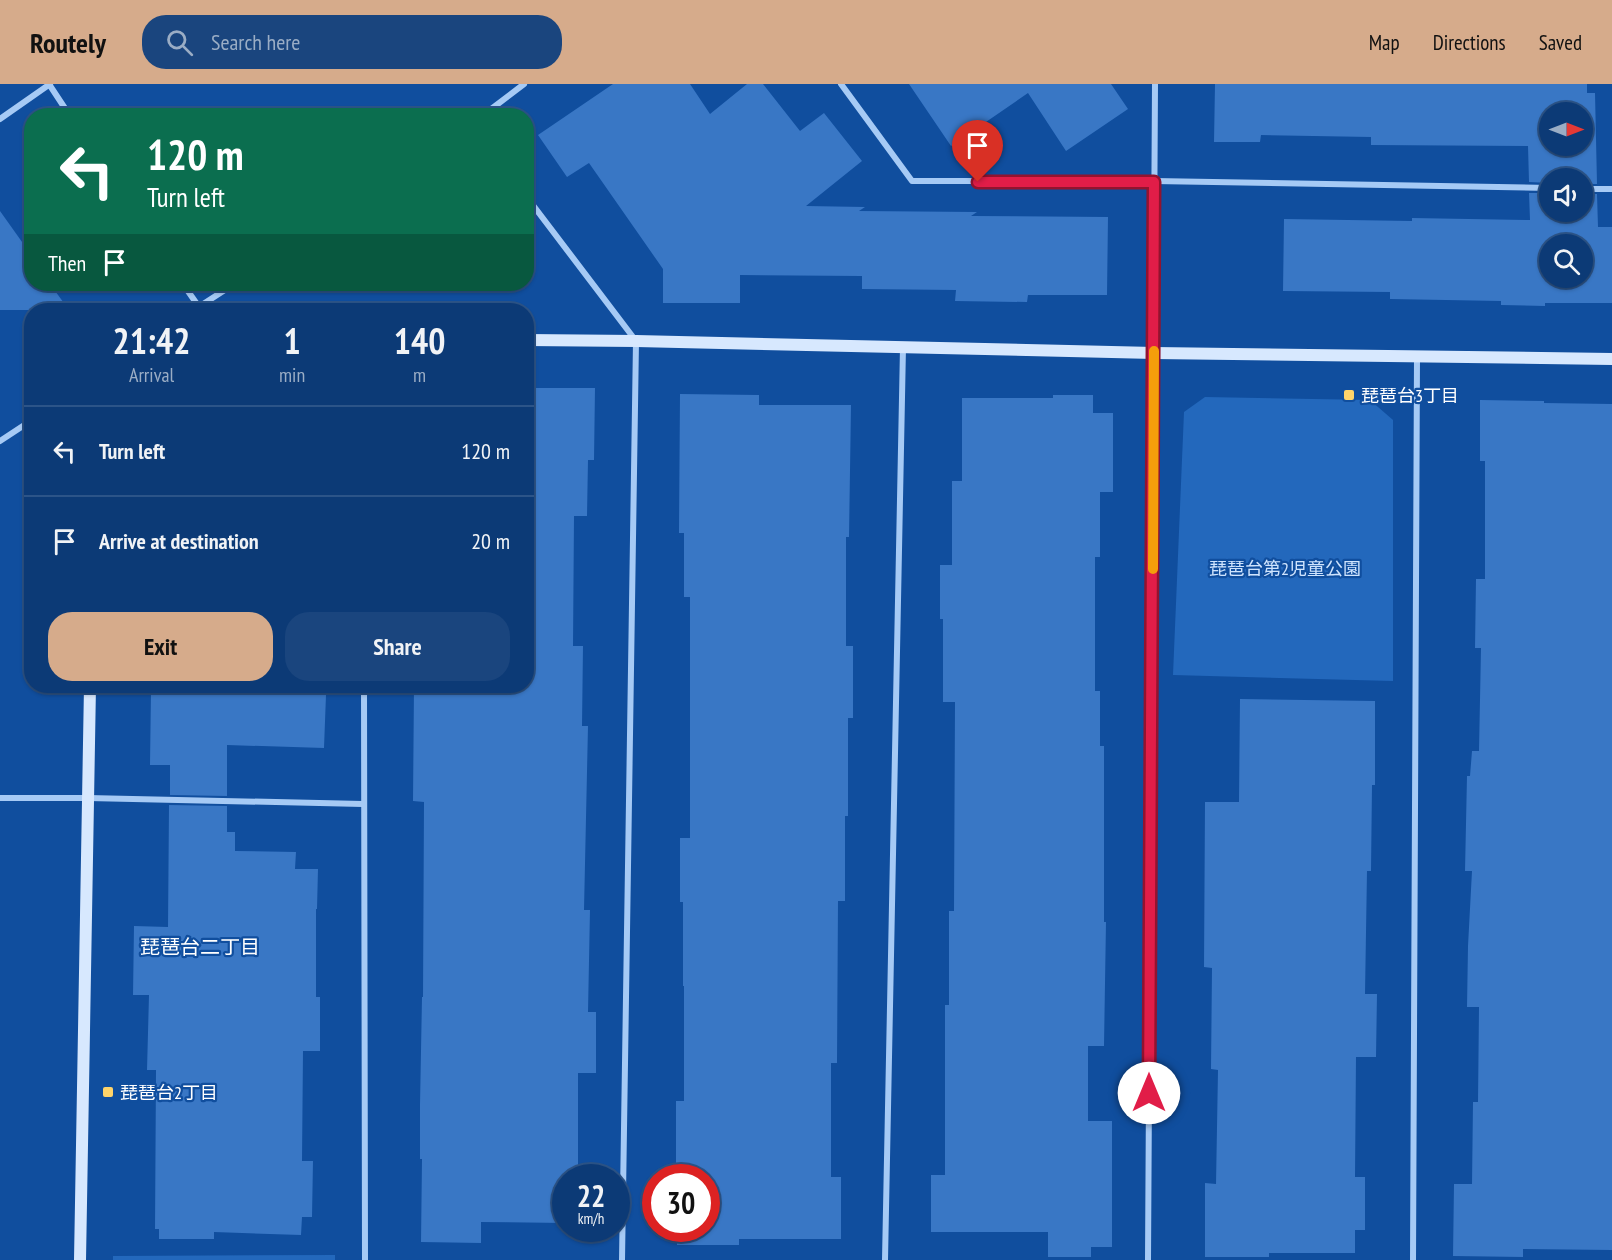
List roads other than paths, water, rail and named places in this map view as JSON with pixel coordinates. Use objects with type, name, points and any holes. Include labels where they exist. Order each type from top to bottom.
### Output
[{"type":"street","points":[[0,119],[49,84],[65,108]]},
{"type":"street","points":[[492,108],[524,84]]},
{"type":"street","points":[[841,84],[912,182],[1154,182],[1539,188]]},
{"type":"street","points":[[1148,1260],[1155,84]]},
{"type":"street","points":[[1593,189],[1612,189]]},
{"type":"street","points":[[534,207],[636,342],[622,1260]]},
{"type":"street","points":[[205,303],[223,291]]},
{"type":"street","points":[[534,340],[1154,353],[1612,359]]},
{"type":"street","points":[[885,1260],[903,348]]},
{"type":"street","points":[[1413,1260],[1417,356]]},
{"type":"street","points":[[0,441],[24,425]]},
{"type":"street","points":[[80,1260],[90,693]]},
{"type":"street","points":[[364,693],[365,1260]]},
{"type":"street","points":[[0,798],[363,804]]},
{"type":"place","name":"琵琶台3丁目","points":[[1349,395]]},
{"type":"place","name":"琵琶台2丁目","points":[[108,1092]]},
{"type":"district","name":"琵琶台二丁目","points":[[200,947]]},
{"type":"park label","name":"琵琶台第2児童公園","points":[[1285,568]]}]
